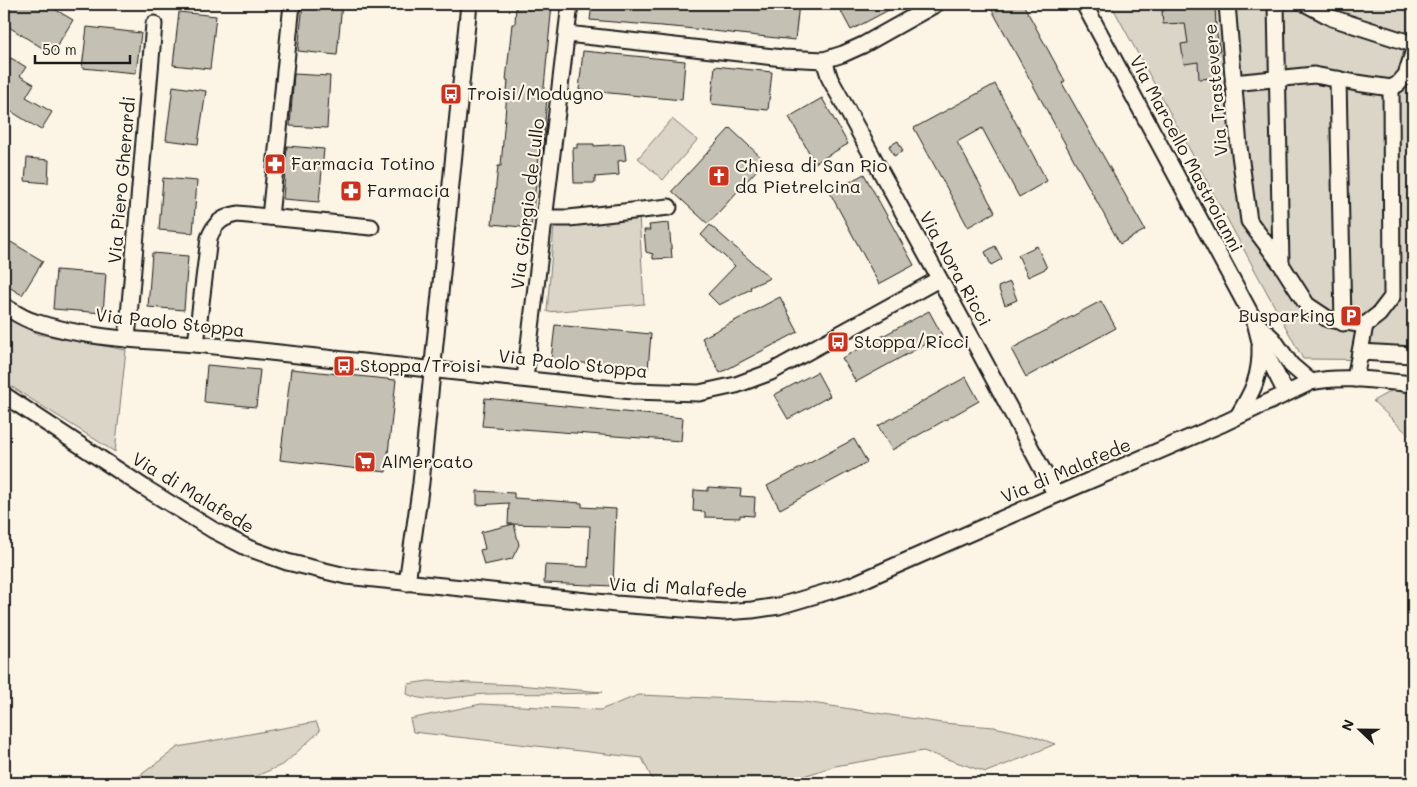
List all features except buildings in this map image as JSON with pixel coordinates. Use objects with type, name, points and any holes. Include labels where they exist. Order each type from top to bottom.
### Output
[{"type":"street","points":[[270,217],[292,4]]},
{"type":"street","points":[[407,583],[422,483],[469,4]]},
{"type":"street","name":"Via Giorgio de Lullo","points":[[525,378],[570,4]]},
{"type":"street","points":[[567,34],[824,60],[863,45],[936,4]]},
{"type":"street","name":"Via Marcello Mastroianni","points":[[1084,4],[1255,322]]},
{"type":"street","name":"Via Trastevere","points":[[1227,4],[1239,147],[1249,221],[1281,264],[1307,305],[1328,319],[1343,323]]},
{"type":"street","points":[[1276,4],[1281,264]]},
{"type":"street","points":[[1306,4],[1332,18],[1413,44]]},
{"type":"street","name":"Via Piero Gherardi","points":[[127,339],[154,24]]},
{"type":"street","points":[[1233,82],[1314,75],[1391,88],[1406,76],[1413,53]]},
{"type":"street","name":"Via Nora Ricci","points":[[824,60],[830,79],[1056,495]]},
{"type":"street","points":[[1338,79],[1343,323],[1365,325]]},
{"type":"street","points":[[1355,379],[1365,325],[1379,314],[1392,297],[1391,88]]},
{"type":"street","points":[[545,218],[569,218],[669,207]]},
{"type":"street","points":[[196,344],[209,238],[219,220],[238,214],[371,227]]},
{"type":"street","name":"Via Paolo Stoppa","points":[[4,306],[33,321],[68,331],[127,339],[196,344],[632,390],[699,393],[736,385],[771,372],[938,279]]},
{"type":"street","points":[[1238,416],[1253,390],[1261,364],[1260,342],[1255,322]]},
{"type":"street","points":[[1255,322],[1273,339],[1291,365],[1310,382]]},
{"type":"street","points":[[1260,342],[1286,394]]},
{"type":"street","points":[[1360,352],[1413,355]]},
{"type":"street","name":"Via di Malafede","points":[[4,395],[213,530],[248,548],[288,562],[346,576],[407,583],[670,609],[724,612],[752,610],[798,601],[854,584],[1238,416],[1310,382],[1325,379],[1355,379],[1413,384]]},
{"type":"shaded area","points":[[1111,4],[1413,4],[1413,360],[1303,359]]},
{"type":"shaded area","points":[[672,119],[697,140],[663,180],[638,158]]},
{"type":"shaded area","points":[[639,214],[644,304],[547,312],[554,226]]},
{"type":"shaded area","points":[[4,315],[38,334],[126,350],[115,452],[4,382]]},
{"type":"shaded area","points":[[1403,384],[1413,384],[1413,439],[1373,401]]},
{"type":"shaded area","points":[[428,681],[517,685],[603,692],[487,694],[435,699],[425,699],[407,694],[408,684]]},
{"type":"shaded area","points":[[639,695],[805,702],[942,723],[994,727],[1030,735],[1055,744],[986,772],[923,751],[835,766],[782,783],[654,783],[642,758],[413,732],[410,719],[481,704],[600,710]]},
{"type":"shaded area","points":[[316,722],[320,731],[284,764],[252,778],[250,783],[130,783],[178,747]]},
{"type":"place","name":"Troisi/Modugno","points":[[451,94]]},
{"type":"place","name":"Farmacia Totino","points":[[275,164]]},
{"type":"place","name":"Chiesa di San Pio da Pietrelcina","points":[[719,176]]},
{"type":"place","name":"Farmacia","points":[[351,191]]},
{"type":"place","name":"Busparking","points":[[1351,316]]},
{"type":"place","name":"Stoppa/Ricci","points":[[838,342]]},
{"type":"place","name":"Stoppa/Troisi","points":[[344,366]]},
{"type":"place","name":"AlMercato","points":[[365,462]]}]
